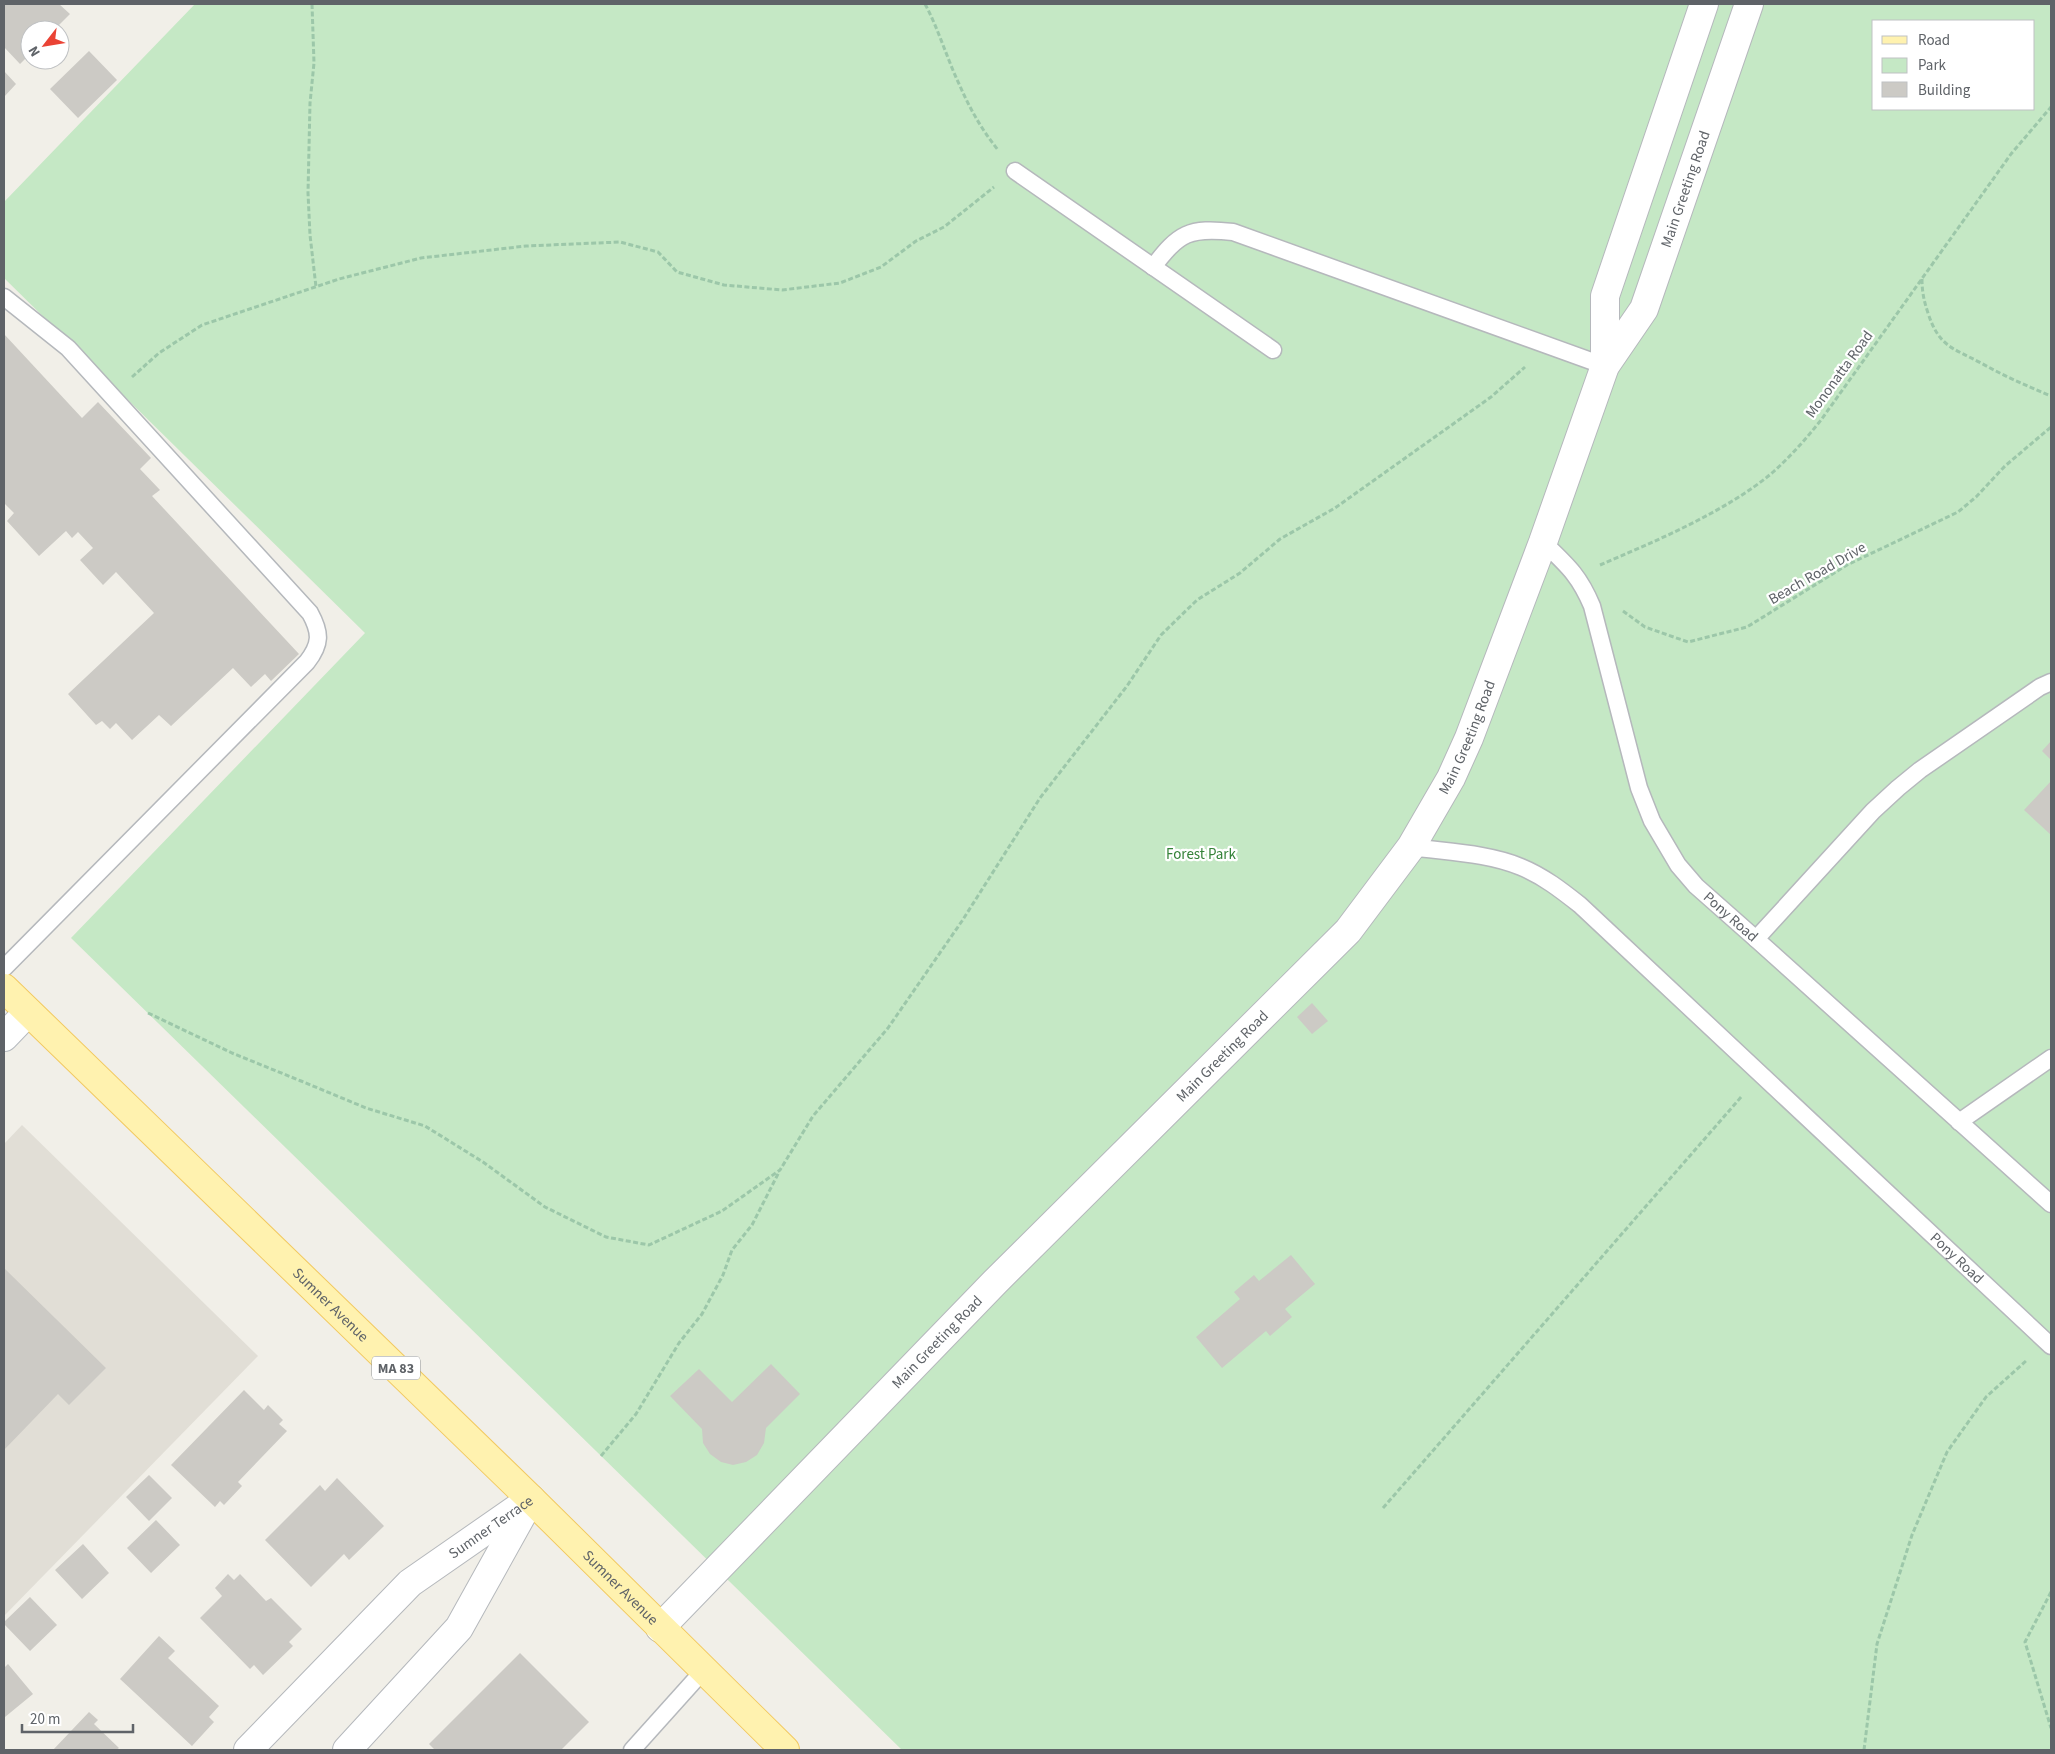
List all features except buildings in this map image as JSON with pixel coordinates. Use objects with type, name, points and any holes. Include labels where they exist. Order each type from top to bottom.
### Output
[{"type":"main road","name":"Sumner Avenue","points":[[4,988],[531,1499],[785,1750]]},
{"type":"street","name":"Main Greeting Road","points":[[1605,366],[1605,296],[1704,4]]},
{"type":"street","name":"Main Greeting Road","points":[[660,1628],[995,1282],[1348,931],[1411,847],[1451,778],[1466,746],[1543,542],[1605,366],[1644,309],[1749,4]]},
{"type":"street","points":[[4,1037],[28,1012]]},
{"type":"street","name":"Sumner Terrace","points":[[248,1750],[410,1584],[531,1499]]},
{"type":"street","name":"Sumner Terrace","points":[[347,1750],[459,1628],[531,1499]]},
{"type":"lane","points":[[1015,171],[1273,350]]},
{"type":"lane","points":[[1153,267],[1176,240],[1187,234],[1214,230],[1233,232],[1605,366]]},
{"type":"lane","points":[[4,297],[68,348],[310,613],[316,625],[318,639],[316,651],[308,662],[4,968]]},
{"type":"lane","name":"Pony Road","points":[[1543,542],[1577,575],[1592,606],[1639,788],[1652,821],[1678,865],[1696,886],[2051,1204]]},
{"type":"lane","points":[[1756,939],[1874,811],[1898,788],[1920,770],[2040,687],[2051,682]]},
{"type":"lane","name":"Pony Road","points":[[1411,847],[1486,858],[1520,866],[1550,882],[1580,905],[2051,1346]]},
{"type":"lane","points":[[1959,1122],[2051,1058]]},
{"type":"lane","points":[[632,1750],[703,1670]]},
{"type":"path","points":[[312,4],[314,63],[310,103],[308,193],[310,235],[316,287]]},
{"type":"path","points":[[112,396],[159,353],[202,325],[316,287],[421,258],[526,246],[620,242],[658,252],[677,272],[724,285],[782,290],[840,283],[881,267],[916,242],[944,227],[1015,171],[983,131],[959,86],[937,26],[924,4]]},
{"type":"path","name":"Mononatta Road","points":[[1577,575],[1638,549],[1722,507],[1770,474],[1797,450],[1821,420],[2011,154],[2051,107]]},
{"type":"path","points":[[1922,279],[1922,297],[1933,329],[1943,341],[1956,351],[2021,385],[2051,396]]},
{"type":"path","points":[[601,1456],[636,1414],[679,1343],[702,1314],[723,1275],[732,1250],[752,1225],[780,1170],[813,1116],[888,1028],[962,921],[1040,798],[1127,686],[1161,635],[1198,600],[1240,573],[1280,539],[1334,508],[1491,397],[1518,376],[1546,345]]},
{"type":"path","name":"Beach Road Drive","points":[[1622,610],[1645,627],[1688,642],[1747,627],[1847,565],[1958,512],[1976,498],[2005,466],[2051,427]]},
{"type":"path","points":[[148,1013],[232,1053],[366,1108],[425,1126],[483,1162],[544,1207],[606,1237],[649,1246],[722,1211],[780,1170]]},
{"type":"path","points":[[1383,1508],[1761,1074]]},
{"type":"path","points":[[1864,1750],[1877,1644],[1912,1536],[1947,1452],[1986,1397],[2029,1359]]},
{"type":"path","points":[[2051,1592],[2025,1642],[2051,1728]]},
{"type":"shaded area","points":[[22,1125],[258,1356],[4,1616],[4,1144]]},
{"type":"green space","name":"Forest Park","points":[[195,4],[2051,4],[2051,1750],[902,1750],[71,938],[365,633],[4,278],[4,202]]}]
